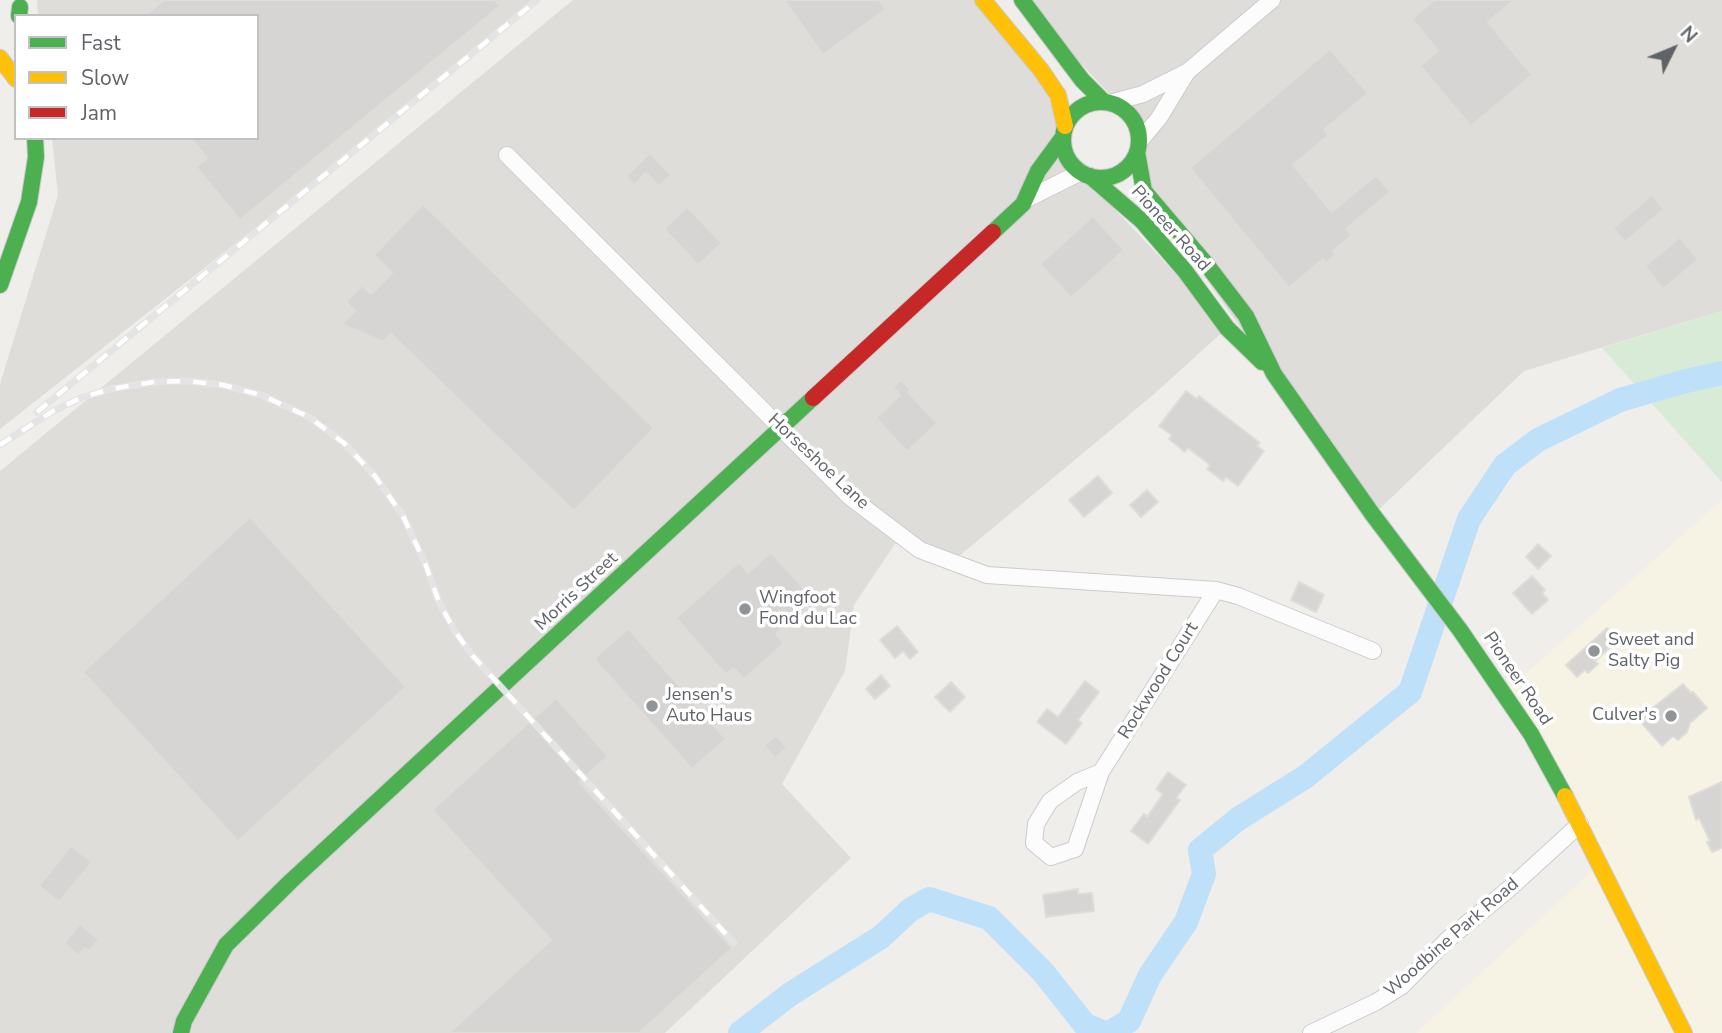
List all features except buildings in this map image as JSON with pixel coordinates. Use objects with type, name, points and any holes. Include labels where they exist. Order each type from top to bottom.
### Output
[{"type":"main road","points":[[983,0],[1041,70],[1058,95],[1069,160],[1086,174],[1113,176],[1123,171],[1138,147],[1135,124],[1128,114],[1107,103],[1082,80],[1022,0]]},
{"type":"main road","points":[[0,24],[22,8]]},
{"type":"main road","points":[[0,58],[14,76]]},
{"type":"main road","points":[[1064,132],[1072,116],[1080,108],[1091,103],[1107,103]]},
{"type":"main road","name":"Morris Street","points":[[181,1033],[184,1021],[226,945],[291,881],[1027,199],[1038,171],[1064,132]]},
{"type":"main road","points":[[0,285],[29,202],[36,158],[35,140]]},
{"type":"main road","name":"Pioneer Road","points":[[1138,147],[1144,191],[1246,316],[1274,374],[1373,515],[1460,630],[1531,734],[1580,824],[1684,1033]]},
{"type":"main road","name":"Pioneer Road","points":[[1086,174],[1142,221],[1185,271],[1227,328],[1274,374]]},
{"type":"street","points":[[1107,103],[1143,94],[1187,72],[1272,0]]},
{"type":"street","points":[[1138,147],[1187,72]]},
{"type":"street","name":"Horseshoe Lane","points":[[507,155],[850,497],[920,550],[987,575],[1216,590],[1238,596],[1373,651]]},
{"type":"street","name":"Morris Street","points":[[1027,199],[1086,174]]},
{"type":"street","name":"Rockwood Court","points":[[1101,772],[1077,782],[1050,801],[1037,824],[1034,843],[1051,857],[1075,849],[1101,772],[1216,590]]},
{"type":"street","name":"Woodbine Park Road","points":[[1311,1033],[1398,989],[1446,941],[1510,888],[1580,824]]},
{"type":"shaded area","points":[[37,0],[539,0],[466,62],[0,429],[0,384],[58,195],[52,140],[259,140],[259,14],[38,14]]},
{"type":"shaded area","points":[[573,0],[983,0],[1041,70],[1065,153],[1073,165],[1227,328],[1153,395],[952,562],[902,536],[895,544],[854,605],[845,671],[782,784],[851,858],[665,1033],[0,1033],[0,471]]},
{"type":"shaded area","points":[[1022,0],[1722,0],[1722,311],[1524,371],[1373,515],[1144,191],[1138,134],[1128,114]]},
{"type":"shaded area","points":[[1722,500],[1722,1033],[1416,1033],[1600,864],[1504,693]]},
{"type":"green space","points":[[1722,311],[1722,482],[1602,348]]},
{"type":"waterway","points":[[1109,1033],[1129,1021],[1150,975],[1186,922],[1204,874],[1200,850],[1238,819],[1305,777],[1410,692],[1469,519],[1505,465],[1538,440],[1620,400],[1722,373]]},
{"type":"waterway","points":[[740,1033],[789,995],[881,937],[910,910],[929,899],[989,918],[1043,972],[1085,1025],[1105,1033]]},
{"type":"railway","points":[[37,412],[537,0]]},
{"type":"railway","points":[[0,445],[53,411],[83,397],[153,382],[187,381],[223,385],[261,395],[309,417],[344,443],[375,476],[403,516],[425,563],[439,602],[472,655],[734,943]]},
{"type":"traffic: fast","points":[[1022,0],[1082,80],[1104,102]]},
{"type":"traffic: fast","points":[[19,14],[20,7]]},
{"type":"traffic: fast","points":[[1101,102],[1115,105],[1128,113],[1136,126],[1139,140],[1136,154],[1128,167],[1115,175],[1101,178],[1087,175],[1074,167],[1066,154],[1063,140],[1066,126],[1074,113],[1087,105],[1101,102]]},
{"type":"traffic: fast","points":[[993,232],[1023,204],[1038,171],[1063,137]]},
{"type":"traffic: fast","points":[[0,285],[29,202],[36,157],[35,140]]},
{"type":"traffic: fast","points":[[1137,152],[1144,191],[1246,316],[1274,374],[1373,515],[1460,630],[1531,734],[1565,796]]},
{"type":"traffic: fast","points":[[1090,176],[1142,221],[1185,271],[1227,328],[1262,362]]},
{"type":"traffic: fast","points":[[181,1033],[184,1021],[226,945],[291,881],[813,398]]},
{"type":"traffic: slow","points":[[983,0],[1041,70],[1058,95],[1065,126]]},
{"type":"traffic: slow","points":[[0,58],[14,76]]},
{"type":"traffic: slow","points":[[1565,796],[1684,1033]]},
{"type":"traffic: jam","points":[[813,398],[993,232]]},
{"type":"place","name":"Wingfoot Fond du Lac","points":[[745,609]]},
{"type":"place","name":"Sweet and Salty Pig","points":[[1594,651]]},
{"type":"place","name":"Jensen's Auto Haus","points":[[652,706]]},
{"type":"place","name":"Culver's","points":[[1671,716]]}]
